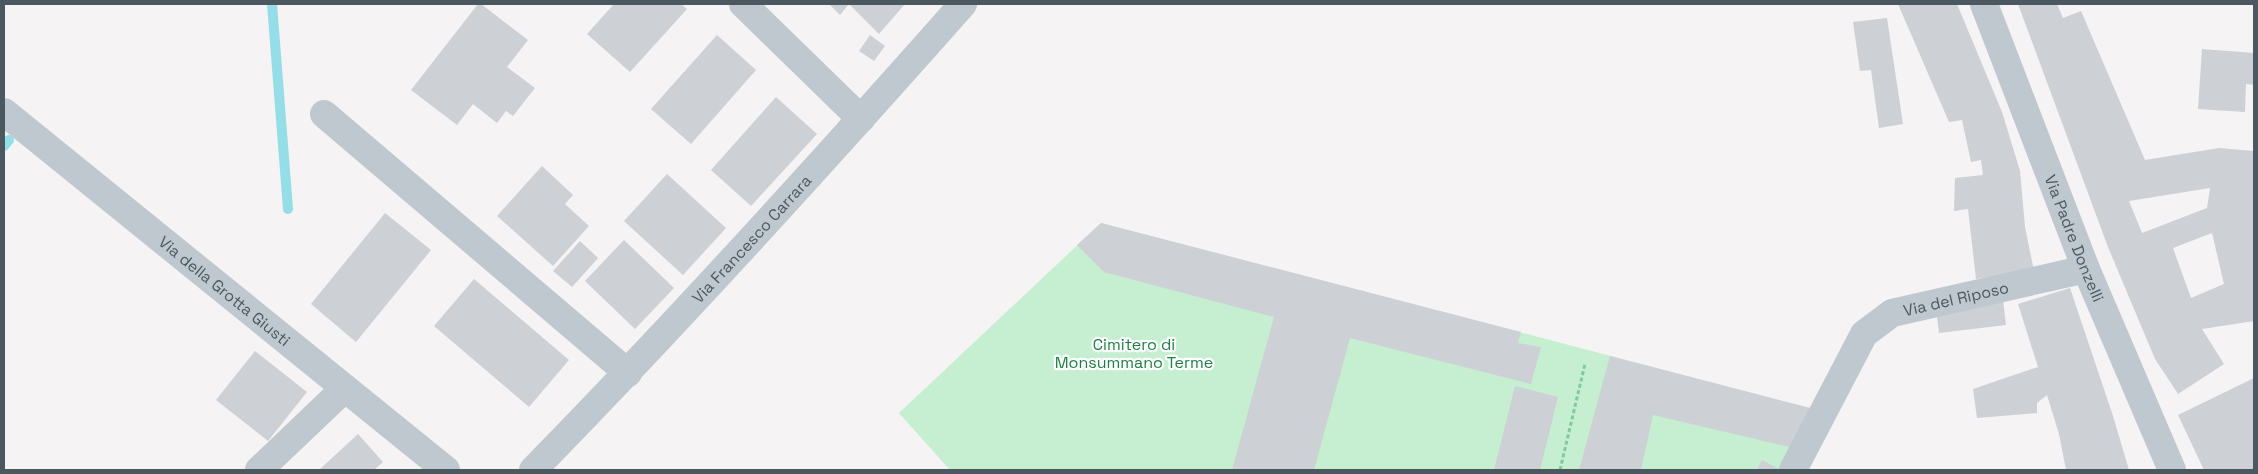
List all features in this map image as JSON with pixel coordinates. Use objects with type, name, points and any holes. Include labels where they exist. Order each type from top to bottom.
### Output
[{"type":"street","points":[[743,4],[861,119]]},
{"type":"street","name":"Via Francesco Carrara","points":[[533,470],[628,373],[861,119],[963,4]]},
{"type":"street","name":"Via Padre Donzelli","points":[[1984,4],[2086,269],[2172,470]]},
{"type":"street","name":"Via della Grotta Giusti","points":[[4,112],[446,470]]},
{"type":"street","points":[[324,114],[628,373]]},
{"type":"street","name":"Via del Riposo","points":[[1794,470],[1864,334],[1892,313],[2086,269]]},
{"type":"street","points":[[258,470],[344,389]]},
{"type":"path","points":[[1560,470],[1585,364]]},
{"type":"green space","name":"Cimitero di Monsummano Terme","points":[[1101,223],[1810,408],[1778,470],[950,470],[899,413]]},
{"type":"building","points":[[478,4],[481,4],[528,40],[507,67],[535,88],[513,116],[506,111],[497,123],[473,104],[457,125],[411,90]]},
{"type":"building","points":[[614,4],[681,4],[687,9],[630,72],[587,34]]},
{"type":"building","points":[[829,4],[849,4],[840,15]]},
{"type":"building","points":[[849,4],[905,4],[879,34]]},
{"type":"building","points":[[1898,4],[1957,4],[2002,112],[2020,171],[2025,227],[2034,271],[1976,279],[1968,209],[1954,211],[1955,178],[1983,175],[1981,160],[1971,162],[1962,120],[1949,122]]},
{"type":"building","points":[[2018,4],[2057,4],[2063,18],[2081,11],[2145,160],[2219,148],[2254,151],[2254,321],[2202,329],[2224,364],[2178,394],[2155,359],[2108,247]],"holes":[[[2210,188],[2207,208],[2142,233],[2129,201]],[[2212,233],[2224,284],[2191,298],[2173,248]]]},
{"type":"building","points":[[1887,18],[1903,124],[1879,128],[1871,70],[1860,71],[1853,22]]},
{"type":"building","points":[[717,35],[756,70],[691,144],[651,109]]},
{"type":"building","points":[[870,35],[885,46],[874,61],[859,51]]},
{"type":"building","points":[[2202,49],[2254,53],[2254,85],[2246,84],[2245,112],[2198,109]]},
{"type":"building","points":[[776,97],[817,134],[751,206],[711,170]]},
{"type":"building","points":[[542,166],[573,195],[565,204],[589,226],[553,266],[497,216]]},
{"type":"building","points":[[667,174],[726,228],[683,275],[624,221]]},
{"type":"building","points":[[385,213],[431,250],[356,342],[311,304]]},
{"type":"building","points":[[1101,223],[1521,332],[1518,343],[1541,347],[1531,384],[1350,338],[1314,470],[1232,470],[1274,317],[1104,272],[1077,245]]},
{"type":"building","points":[[624,240],[674,288],[635,329],[585,281]]},
{"type":"building","points":[[580,241],[598,258],[572,287],[553,271]]},
{"type":"building","points":[[474,279],[569,360],[529,407],[434,326]]},
{"type":"building","points":[[2070,288],[2129,470],[2066,470],[2059,434],[2047,395],[2037,403],[2037,413],[1977,418],[1973,389],[2038,367],[2018,304]]},
{"type":"building","points":[[2003,300],[2006,325],[1939,333],[1936,309]]},
{"type":"building","points":[[255,351],[307,392],[268,441],[216,400]]},
{"type":"building","points":[[1610,356],[1810,408],[1790,447],[1653,415],[1641,470],[1579,470]]},
{"type":"building","points":[[2254,378],[2254,469],[2204,470],[2178,415]]},
{"type":"building","points":[[1515,386],[1558,397],[1540,470],[1494,470]]},
{"type":"building","points":[[358,434],[383,462],[374,470],[319,470]]},
{"type":"building","points":[[1762,460],[1781,470],[1757,470]]},
{"type":"waterway","points":[[272,4],[288,209]]},
{"type":"waterway","points":[[4,146],[9,140]]}]
